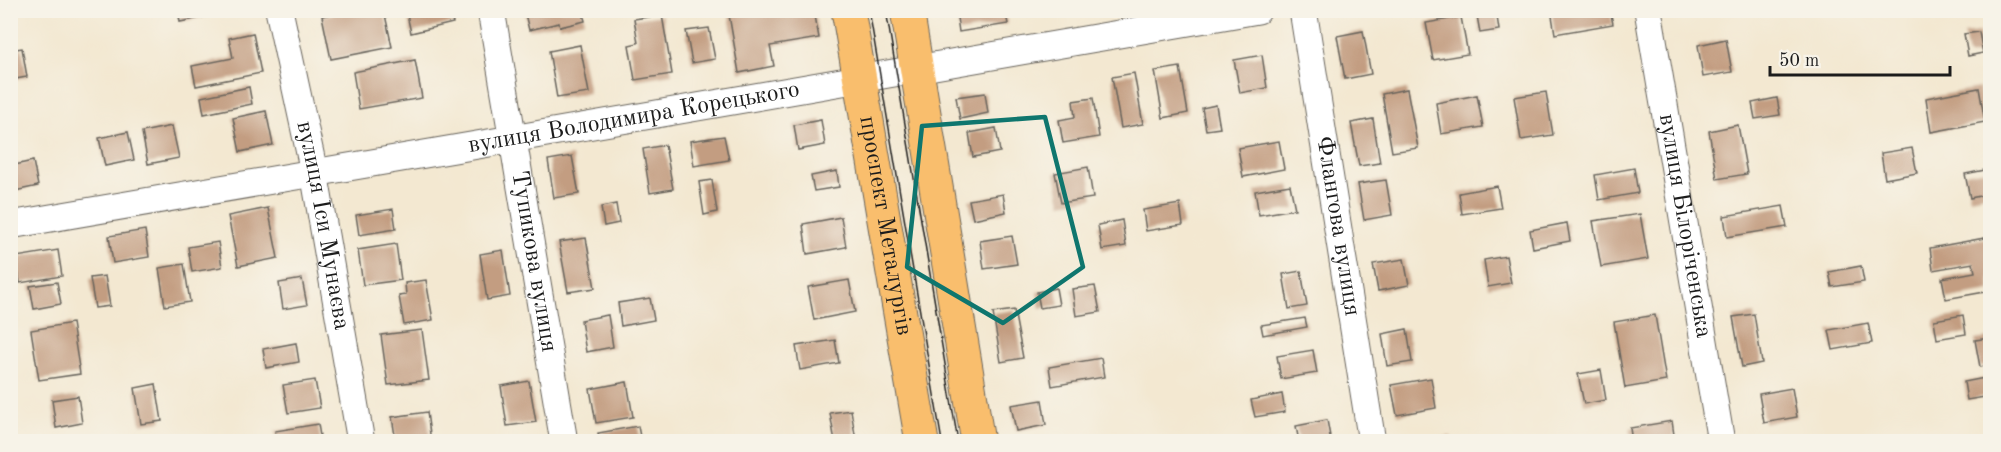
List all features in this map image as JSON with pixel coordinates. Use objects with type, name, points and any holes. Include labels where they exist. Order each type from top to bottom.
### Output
[{"type":"main road","name":"проспект Металургів","points":[[848,10],[922,441]]},
{"type":"main road","points":[[907,10],[978,441]]},
{"type":"street","name":"вулиця Іси Мунаєва","points":[[279,10],[314,172],[361,441]]},
{"type":"street","name":"Тупикова вулиця","points":[[491,10],[564,441]]},
{"type":"street","name":"вулиця Володимира Корецького","points":[[10,225],[860,81],[1258,10]]},
{"type":"street","name":"Флангова вулиця","points":[[1303,10],[1372,441]]},
{"type":"street","name":"вулиця Білоріченська","points":[[1648,10],[1721,441]]},
{"type":"highlighted area","points":[[1045,117],[1083,267],[1003,323],[907,267],[922,126]]},
{"type":"building","points":[[178,10],[229,10],[229,12],[180,22]]},
{"type":"building","points":[[349,10],[384,10],[392,47],[331,59],[322,16]]},
{"type":"building","points":[[406,10],[450,10],[453,23],[411,33]]},
{"type":"building","points":[[524,10],[582,10],[585,21],[560,27],[559,23],[529,30]]},
{"type":"building","points":[[751,10],[814,10],[819,38],[770,46],[774,66],[739,73],[729,15]]},
{"type":"building","points":[[956,10],[1005,10],[1008,24],[959,32]]},
{"type":"building","points":[[1476,10],[1496,10],[1499,30],[1480,33]]},
{"type":"building","points":[[1551,10],[1610,10],[1613,24],[1555,34]]},
{"type":"building","points":[[662,15],[672,74],[635,80],[629,45],[638,43],[634,19]]},
{"type":"building","points":[[1461,17],[1468,54],[1433,60],[1426,23]]},
{"type":"building","points":[[709,28],[715,59],[692,63],[686,31]]},
{"type":"building","points":[[1363,31],[1371,74],[1345,79],[1337,36]]},
{"type":"building","points":[[1979,32],[1983,53],[1968,56],[1964,34]]},
{"type":"building","points":[[253,33],[261,73],[196,86],[192,66],[233,58],[229,38]]},
{"type":"building","points":[[1726,39],[1732,72],[1703,77],[1698,45]]},
{"type":"building","points":[[580,45],[589,93],[557,98],[549,51]]},
{"type":"building","points":[[22,48],[27,77],[10,80],[10,50]]},
{"type":"building","points":[[1262,55],[1267,88],[1240,93],[1234,60]]},
{"type":"building","points":[[415,60],[422,98],[359,109],[353,72]]},
{"type":"building","points":[[1180,67],[1188,113],[1163,118],[1155,71]]},
{"type":"building","points":[[1134,73],[1143,124],[1121,128],[1112,77]]},
{"type":"building","points":[[249,87],[252,104],[204,114],[201,97]]},
{"type":"building","points":[[1979,88],[1985,122],[1931,132],[1926,98]]},
{"type":"building","points":[[1407,89],[1418,148],[1392,152],[1382,94]]},
{"type":"building","points":[[1546,92],[1553,135],[1521,140],[1514,97]]},
{"type":"building","points":[[985,93],[988,113],[960,119],[956,97]]},
{"type":"building","points":[[1477,95],[1483,127],[1441,134],[1436,103]]},
{"type":"building","points":[[1093,98],[1099,137],[1063,143],[1059,120],[1075,117],[1073,101]]},
{"type":"building","points":[[1777,98],[1780,115],[1755,119],[1752,103]]},
{"type":"building","points":[[1216,105],[1220,128],[1206,130],[1202,108]]},
{"type":"building","points":[[266,111],[273,145],[240,152],[233,118]]},
{"type":"building","points":[[1373,119],[1380,163],[1359,166],[1351,123]]},
{"type":"building","points":[[821,120],[825,145],[798,150],[794,125]]},
{"type":"building","points":[[1738,125],[1747,174],[1717,179],[1709,131]]},
{"type":"building","points":[[172,126],[179,158],[148,164],[142,132]]},
{"type":"building","points":[[996,128],[1000,152],[973,157],[969,133]]},
{"type":"building","points":[[128,132],[134,160],[105,166],[99,138]]},
{"type":"building","points":[[724,136],[729,160],[694,166],[690,141]]},
{"type":"building","points":[[1279,141],[1284,169],[1243,177],[1238,148]]},
{"type":"building","points":[[665,145],[673,189],[650,193],[643,149]]},
{"type":"building","points":[[1912,148],[1917,173],[1885,179],[1881,153]]},
{"type":"building","points":[[572,156],[579,194],[554,198],[548,160]]},
{"type":"building","points":[[33,161],[38,186],[10,192],[10,166]]},
{"type":"building","points":[[1088,167],[1093,198],[1061,203],[1055,173]]},
{"type":"building","points":[[1634,168],[1638,193],[1599,200],[1595,175]]},
{"type":"building","points":[[1990,169],[1990,194],[1970,198],[1965,174]]},
{"type":"building","points":[[837,171],[839,187],[814,191],[811,176]]},
{"type":"building","points":[[712,180],[717,212],[704,215],[699,182]]},
{"type":"building","points":[[1386,180],[1392,215],[1364,220],[1358,184]]},
{"type":"building","points":[[1290,185],[1295,209],[1259,215],[1255,191]]},
{"type":"building","points":[[1497,186],[1501,208],[1462,214],[1459,193]]},
{"type":"building","points":[[1003,194],[1006,212],[973,219],[969,200]]},
{"type":"building","points":[[616,204],[619,223],[604,226],[601,207]]},
{"type":"building","points":[[1180,204],[1183,225],[1146,231],[1143,210]]},
{"type":"building","points":[[1783,206],[1787,227],[1727,237],[1724,216]]},
{"type":"building","points":[[268,208],[278,258],[238,266],[228,216]]},
{"type":"building","points":[[393,209],[396,229],[359,235],[356,215]]},
{"type":"building","points":[[1640,214],[1648,259],[1601,267],[1593,221]]},
{"type":"building","points":[[841,217],[846,247],[807,254],[803,224]]},
{"type":"building","points":[[1122,220],[1126,246],[1102,250],[1098,225]]},
{"type":"building","points":[[1567,223],[1570,241],[1533,248],[1530,230]]},
{"type":"building","points":[[145,230],[149,257],[113,263],[109,236]]},
{"type":"building","points":[[1012,236],[1017,264],[984,269],[980,241]]},
{"type":"building","points":[[1990,237],[1990,291],[1946,299],[1942,278],[1975,272],[1973,263],[1933,270],[1930,248]]},
{"type":"building","points":[[586,238],[595,288],[568,292],[559,242]]},
{"type":"building","points":[[218,242],[222,267],[192,272],[188,247]]},
{"type":"building","points":[[396,244],[401,280],[363,285],[358,250]]},
{"type":"building","points":[[58,250],[62,276],[20,283],[16,257]]},
{"type":"building","points":[[503,250],[510,296],[487,300],[480,254]]},
{"type":"building","points":[[1506,256],[1511,283],[1488,287],[1484,260]]},
{"type":"building","points":[[1404,259],[1409,285],[1378,291],[1373,264]]},
{"type":"building","points":[[184,264],[190,302],[165,306],[159,268]]},
{"type":"building","points":[[1861,266],[1864,282],[1832,287],[1829,272]]},
{"type":"building","points":[[1301,271],[1307,306],[1289,309],[1283,274]]},
{"type":"building","points":[[105,276],[110,306],[95,308],[90,278]]},
{"type":"building","points":[[302,279],[307,305],[283,309],[279,283]]},
{"type":"building","points":[[426,280],[433,320],[404,325],[399,296],[406,295],[405,283]]},
{"type":"building","points":[[849,280],[855,312],[814,320],[808,287]]},
{"type":"building","points":[[57,282],[61,304],[34,309],[30,286]]},
{"type":"building","points":[[1095,286],[1100,312],[1076,316],[1072,289]]},
{"type":"building","points":[[1056,288],[1059,305],[1040,308],[1037,292]]},
{"type":"building","points":[[650,298],[654,320],[621,326],[618,303]]},
{"type":"building","points":[[1014,310],[1023,358],[1001,362],[993,313]]},
{"type":"building","points":[[1754,314],[1762,363],[1742,367],[1733,317]]},
{"type":"building","points":[[608,315],[613,347],[586,352],[581,320]]},
{"type":"building","points":[[1655,315],[1666,381],[1625,388],[1614,322]]},
{"type":"building","points":[[1963,315],[1966,334],[1937,339],[1934,320]]},
{"type":"building","points":[[1305,318],[1307,327],[1263,335],[1261,325]]},
{"type":"building","points":[[72,323],[80,374],[39,380],[31,330]]},
{"type":"building","points":[[1868,323],[1872,343],[1833,350],[1829,330]]},
{"type":"building","points":[[1407,329],[1412,362],[1387,366],[1382,334]]},
{"type":"building","points":[[422,330],[429,380],[388,385],[381,335]]},
{"type":"building","points":[[1990,338],[1990,365],[1980,367],[1975,340]]},
{"type":"building","points":[[835,340],[839,363],[800,370],[796,346]]},
{"type":"building","points":[[296,343],[299,362],[266,368],[263,349]]},
{"type":"building","points":[[1313,350],[1317,373],[1281,379],[1277,356]]},
{"type":"building","points":[[1101,358],[1104,377],[1052,386],[1049,367]]},
{"type":"building","points":[[1601,370],[1606,400],[1584,404],[1578,374]]},
{"type":"building","points":[[1990,377],[1990,396],[1967,400],[1964,382]]},
{"type":"building","points":[[1431,378],[1436,408],[1397,415],[1391,385]]},
{"type":"building","points":[[315,380],[320,408],[288,413],[283,385]]},
{"type":"building","points":[[529,381],[536,422],[507,426],[501,386]]},
{"type":"building","points":[[627,382],[633,417],[596,423],[590,389]]},
{"type":"building","points":[[156,384],[162,421],[141,424],[135,388]]},
{"type":"building","points":[[1792,388],[1797,417],[1764,423],[1759,394]]},
{"type":"building","points":[[1282,394],[1285,412],[1255,417],[1251,400]]},
{"type":"building","points":[[78,396],[82,423],[56,428],[52,400]]},
{"type":"building","points":[[1042,400],[1046,425],[1016,431],[1011,405]]},
{"type":"building","points":[[851,410],[856,441],[835,442],[830,413]]},
{"type":"building","points":[[427,412],[431,442],[396,442],[392,417]]},
{"type":"building","points":[[1327,420],[1331,442],[1299,442],[1296,426]]},
{"type":"building","points":[[1672,421],[1675,442],[1632,442],[1630,428]]},
{"type":"building","points":[[318,424],[321,442],[277,442],[275,431]]},
{"type":"building","points":[[638,426],[641,442],[600,442],[598,433]]},
{"type":"building","points":[[1451,436],[1452,442],[1429,442],[1428,440]]},
{"type":"tram line","points":[[869,10],[942,442]]},
{"type":"tram line","points":[[886,10],[958,442]]}]
